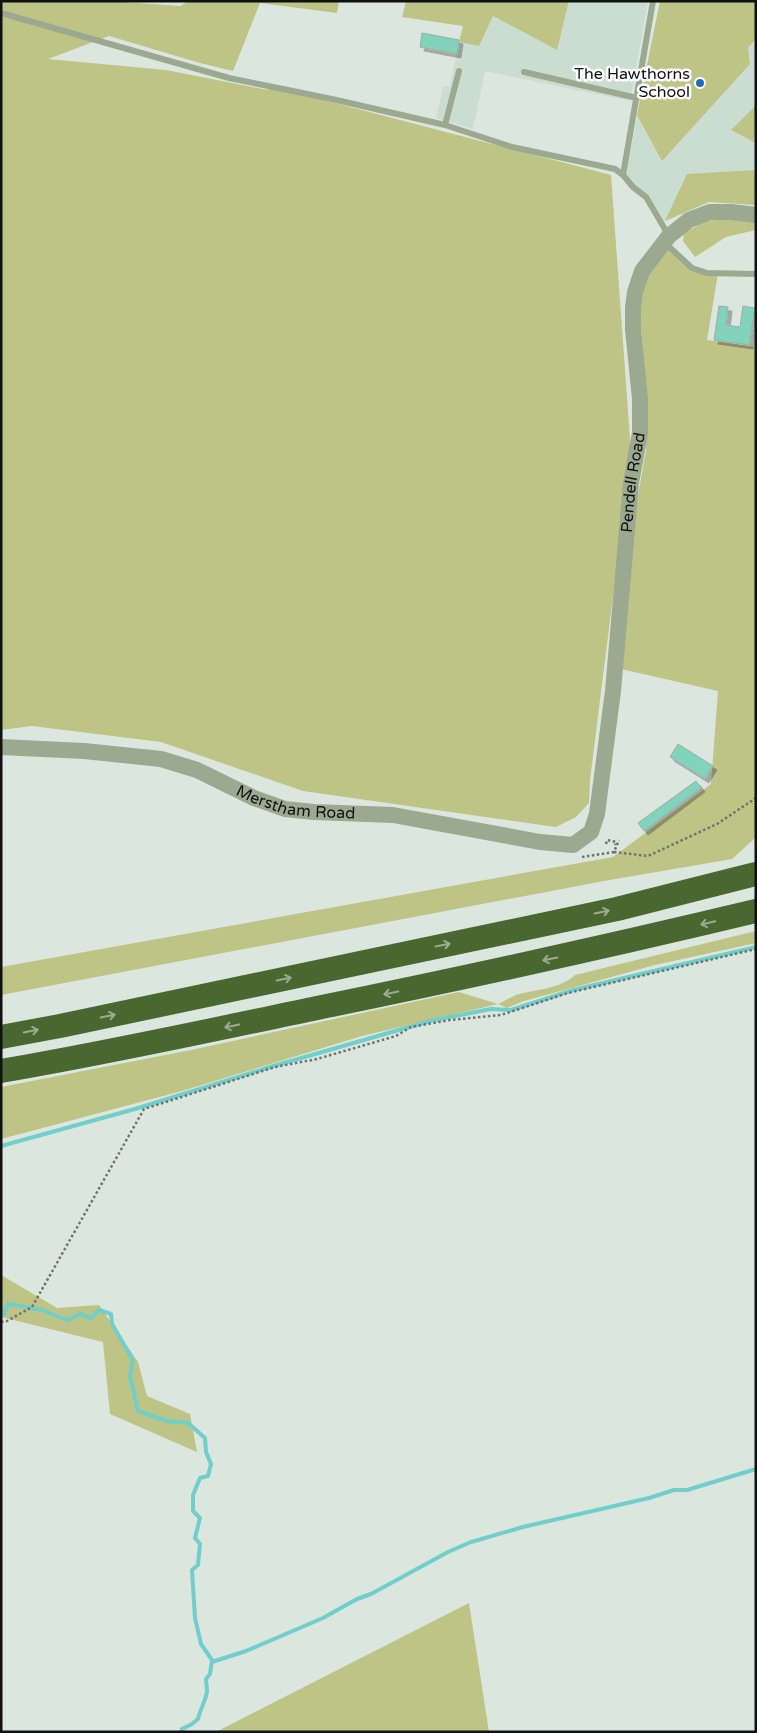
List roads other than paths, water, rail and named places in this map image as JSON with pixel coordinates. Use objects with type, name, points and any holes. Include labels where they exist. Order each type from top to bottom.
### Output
[{"type":"highway","points":[[1,1037],[616,909],[756,874]]},
{"type":"highway","points":[[1,1071],[93,1055],[366,998],[620,944],[756,911]]},
{"type":"street","name":"Pendell Road","points":[[591,832],[597,814],[613,691],[631,483],[640,433],[640,399],[633,329],[635,292],[642,271],[666,239],[689,220],[710,212],[756,215]]},
{"type":"street","name":"Merstham Road","points":[[1,747],[84,751],[161,759],[197,770],[254,798],[285,809],[393,815],[540,842],[574,845],[591,832]]},
{"type":"lane","points":[[623,175],[653,1]]},
{"type":"lane","points":[[1,13],[229,78],[445,125],[512,147],[615,170],[623,175],[646,198],[666,239],[692,268],[707,273],[756,274]]},
{"type":"lane","points":[[445,125],[459,71]]},
{"type":"lane","points":[[524,72],[637,98]]},
{"type":"waterway","points":[[1,1146],[135,1109],[270,1067],[430,1021],[491,1009],[511,1010],[573,990],[756,947]]},
{"type":"waterway","points":[[1,1314],[4,1314],[8,1304],[42,1310],[67,1320],[80,1314],[91,1318],[99,1310],[111,1314],[112,1324],[133,1360],[130,1376],[138,1411],[167,1421],[188,1423],[205,1438],[206,1452],[211,1464],[208,1476],[200,1478],[193,1495],[193,1511],[200,1518],[195,1538],[200,1544],[198,1565],[192,1570],[195,1618],[201,1644],[212,1660],[210,1674],[206,1679],[207,1691],[198,1719],[182,1729],[181,1732]]},
{"type":"waterway","points":[[212,1662],[246,1651],[323,1618],[448,1552],[471,1542],[523,1527],[649,1498],[674,1490],[687,1490],[756,1469]]},
{"type":"place","name":"The Hawthorns School","points":[[700,83]]}]
